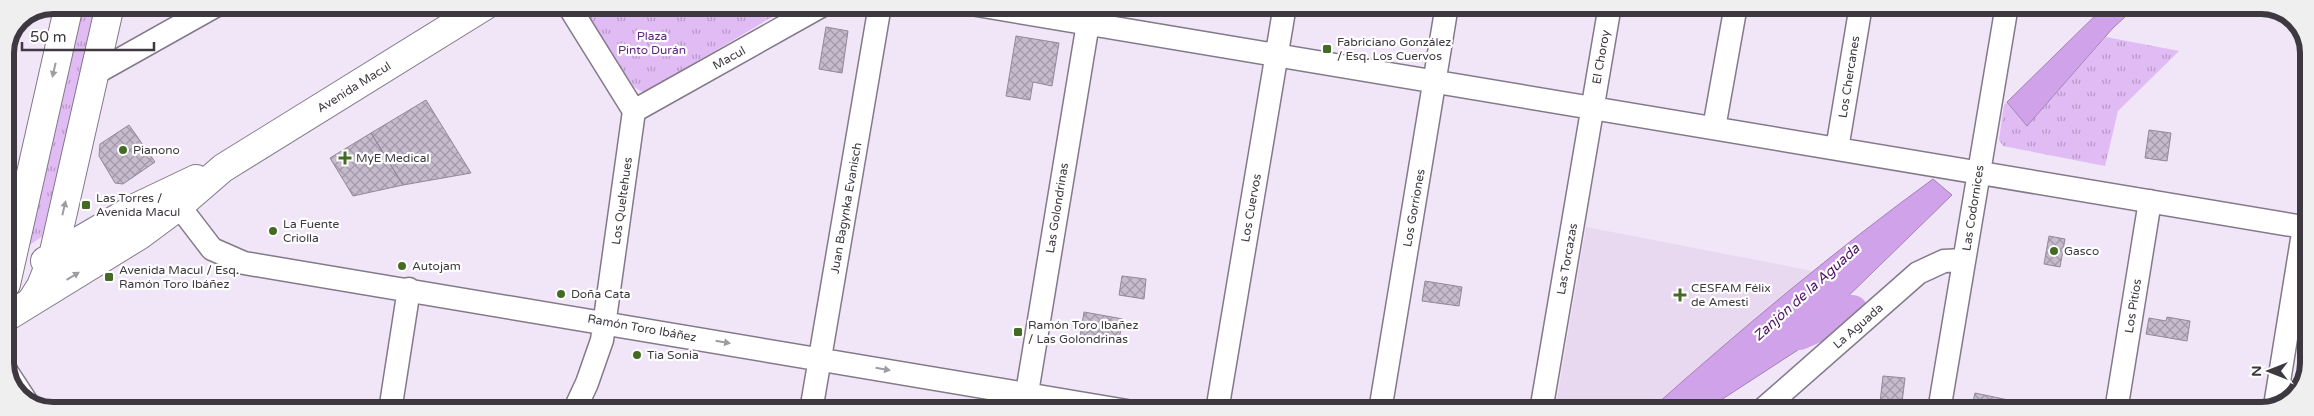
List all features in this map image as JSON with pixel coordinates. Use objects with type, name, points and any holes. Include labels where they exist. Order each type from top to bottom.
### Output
[{"type":"main road","points":[[14,213],[67,14]]},
{"type":"main road","points":[[31,301],[41,286],[54,256],[108,14]]},
{"type":"main road","name":"Avenida Macul","points":[[14,279],[150,200],[223,168],[471,14]]},
{"type":"main road","name":"Avenida Macul","points":[[14,312],[116,250],[179,206],[223,168]]},
{"type":"street","points":[[94,74],[201,14]]},
{"type":"street","points":[[574,14],[634,111]]},
{"type":"street","name":"Macul","points":[[634,111],[807,14]]},
{"type":"street","name":"Juan Bagynka Evanisch","points":[[813,402],[878,14]]},
{"type":"street","points":[[1090,14],[1277,55],[2300,227]]},
{"type":"street","name":"Las Golondrinas","points":[[1025,402],[1090,14]]},
{"type":"street","name":"Los Cuervos","points":[[1219,402],[1284,14]]},
{"type":"street","name":"Los Gorriones","points":[[1381,402],[1445,14]]},
{"type":"street","name":"El Choroy","points":[[1592,108],[1608,14]]},
{"type":"street","points":[[1714,128],[1734,14]]},
{"type":"street","name":"Los Chercanes","points":[[1837,149],[1860,14]]},
{"type":"street","name":"Las Codornices","points":[[1940,402],[2005,14]]},
{"type":"street","name":"Las Torcazas","points":[[1543,402],[1592,108]]},
{"type":"street","name":"Los Queltehues","points":[[578,402],[594,365],[606,322],[634,111]]},
{"type":"street","name":"Los Pitíos","points":[[2117,402],[2150,201]]},
{"type":"street","name":"Ramón Toro Ibáñez","points":[[179,206],[206,243],[230,258],[266,267],[409,289],[820,359],[1025,402]]},
{"type":"street","name":"La Aguada","points":[[1771,402],[1918,273],[1944,262],[1964,260]]},
{"type":"street","points":[[2276,399],[2300,262]]},
{"type":"street","points":[[391,402],[409,289]]},
{"type":"shaded area","name":"CESFAM Félix de Amesti","points":[[1586,227],[1813,271],[1660,402],[1557,402]]},
{"type":"green space","points":[[75,14],[99,14],[49,232],[22,250]]},
{"type":"green space","name":"Plaza Pinto Durán","points":[[587,14],[777,14],[644,93],[634,87]]},
{"type":"green space","points":[[2106,37],[2179,51],[2118,111],[2105,166],[2003,146],[1999,140],[2004,105],[2007,102],[2027,126]]},
{"type":"water","points":[[2097,14],[2128,14],[2113,28],[2027,126],[2007,102]]},
{"type":"water","name":"Zanjón de la Aguada","points":[[1933,179],[1952,195],[1834,310],[1841,322],[1718,402],[1659,402],[1788,292]]},
{"type":"building","points":[[826,27],[848,31],[842,73],[819,69]]},
{"type":"building","points":[[1016,36],[1059,43],[1052,86],[1033,82],[1030,100],[1006,96]]},
{"type":"building","points":[[426,100],[471,173],[403,185],[371,133]]},
{"type":"building","name":"Pianono","points":[[129,125],[155,162],[123,184],[115,183],[99,156],[100,144]]},
{"type":"building","points":[[2149,130],[2171,133],[2167,161],[2145,158]]},
{"type":"building","points":[[371,133],[403,185],[353,196],[330,158]]},
{"type":"building","name":"Gasco","points":[[2049,236],[2065,239],[2060,267],[2044,264]]},
{"type":"building","points":[[1122,276],[1146,279],[1144,299],[1119,295]]},
{"type":"building","points":[[1425,281],[1462,287],[1459,306],[1422,301]]},
{"type":"building","points":[[1084,312],[1123,319],[1118,344],[1080,337]]},
{"type":"building","points":[[2167,317],[2190,321],[2187,341],[2146,334],[2149,318],[2166,321]]},
{"type":"building","points":[[1883,376],[1905,378],[1902,402],[1880,402]]},
{"type":"building","points":[[1975,393],[2018,402],[1973,402]]},
{"type":"waterway","points":[[1799,334],[1852,311]]},
{"type":"place","name":"Fabriciano González / Esq. Los Cuervos","points":[[1327,49]]},
{"type":"place","name":"Pianono","points":[[123,150]]},
{"type":"place","name":"MyE Medical","points":[[345,158]]},
{"type":"place","name":"Las Torres / Avenida Macul","points":[[86,205]]},
{"type":"place","name":"La Fuente Criolla","points":[[273,231]]},
{"type":"place","name":"Gasco","points":[[2054,251]]},
{"type":"place","name":"Autojam","points":[[402,266]]},
{"type":"place","name":"Avenida Macul / Esq. Ramón Toro Ibáñez","points":[[109,277]]},
{"type":"place","name":"Doña Cata","points":[[561,294]]},
{"type":"place","name":"CESFAM Félix de Amesti","points":[[1680,295]]},
{"type":"place","name":"Ramón Toro Ibañez / Las Golondrinas","points":[[1018,332]]},
{"type":"place","name":"Tia Sonia","points":[[637,355]]}]
